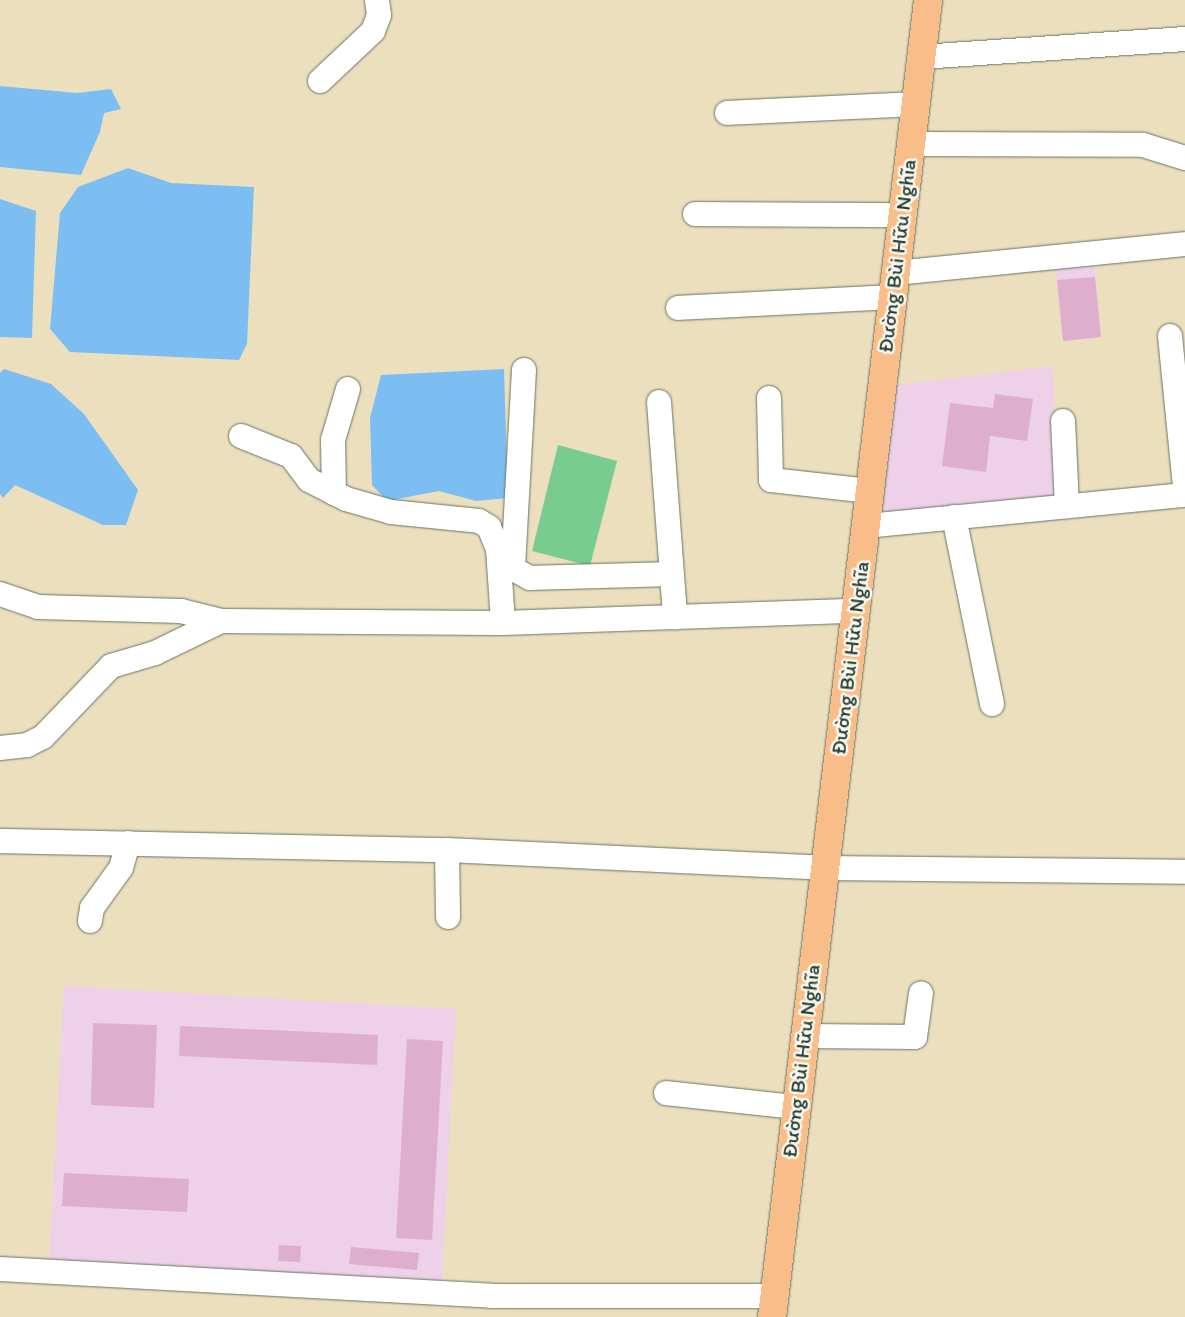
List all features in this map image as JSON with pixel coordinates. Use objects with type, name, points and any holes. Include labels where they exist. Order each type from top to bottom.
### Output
[{"type":"main road","name":"Đường Bùi Hữu Nghĩa","points":[[772,1306],[854,611],[867,526],[869,490],[928,0]]},
{"type":"street","points":[[320,81],[373,31],[378,16],[377,0]]},
{"type":"street","points":[[921,57],[1185,39]]},
{"type":"street","points":[[727,113],[915,104]]},
{"type":"street","points":[[910,144],[1143,145],[1185,158]]},
{"type":"street","points":[[694,214],[902,216]]},
{"type":"street","points":[[678,308],[894,285],[1185,244]]},
{"type":"street","points":[[1170,336],[1181,395],[1185,487]]},
{"type":"street","points":[[524,370],[513,564],[517,571],[530,578],[671,574]]},
{"type":"street","points":[[334,492],[334,440],[348,389]]},
{"type":"street","points":[[769,398],[771,480],[869,490]]},
{"type":"street","points":[[659,402],[675,617]]},
{"type":"street","points":[[1064,421],[1067,506]]},
{"type":"street","points":[[241,436],[291,456],[309,480],[334,492],[391,512],[479,521],[489,527],[498,548],[503,623]]},
{"type":"street","points":[[867,526],[1185,494]]},
{"type":"street","points":[[954,517],[992,704]]},
{"type":"street","points":[[0,594],[38,607],[181,611],[221,621],[503,623],[854,611]]},
{"type":"street","points":[[0,748],[27,745],[43,737],[111,666],[154,653],[221,621]]},
{"type":"street","points":[[0,841],[447,850],[824,868],[1185,872]]},
{"type":"street","points":[[90,920],[92,908],[121,868],[128,843]]},
{"type":"street","points":[[447,850],[448,916]]},
{"type":"street","points":[[804,1036],[915,1037],[922,993]]},
{"type":"street","points":[[666,1093],[795,1107]]},
{"type":"street","points":[[0,1269],[492,1296],[772,1306]]},
{"type":"shaded area","points":[[1094,262],[1101,337],[1063,341],[1055,266]]},
{"type":"shaded area","points":[[1053,366],[1058,499],[881,516],[896,385]]},
{"type":"shaded area","points":[[64,986],[456,1009],[442,1284],[49,1263]]},
{"type":"green space","points":[[558,445],[617,461],[590,566],[532,551]]},
{"type":"water","points":[[0,86],[77,93],[111,89],[121,109],[104,113],[100,132],[81,175],[0,167]]},
{"type":"water","points":[[128,168],[171,183],[254,187],[247,344],[239,360],[70,352],[50,329],[60,213],[78,187]]},
{"type":"water","points":[[0,199],[36,211],[32,338],[0,337]]},
{"type":"water","points":[[4,369],[51,384],[84,414],[138,490],[126,525],[103,525],[15,485],[3,498],[0,494],[0,373]]},
{"type":"water","points":[[504,369],[508,498],[476,501],[439,491],[387,501],[372,485],[370,418],[381,375]]},
{"type":"building","points":[[1095,277],[1101,337],[1063,341],[1057,280]]},
{"type":"building","points":[[995,394],[1033,399],[1027,441],[990,436],[986,472],[942,466],[950,403],[993,408]]},
{"type":"building","points":[[93,1023],[157,1025],[154,1108],[91,1105]]},
{"type":"building","points":[[180,1026],[378,1035],[377,1065],[179,1056]]},
{"type":"building","points":[[407,1039],[443,1041],[432,1240],[396,1238]]},
{"type":"building","points":[[64,1173],[189,1179],[187,1212],[62,1206]]},
{"type":"building","points":[[279,1245],[301,1246],[300,1262],[278,1261]]},
{"type":"building","points":[[351,1247],[419,1253],[417,1270],[349,1264]]}]
